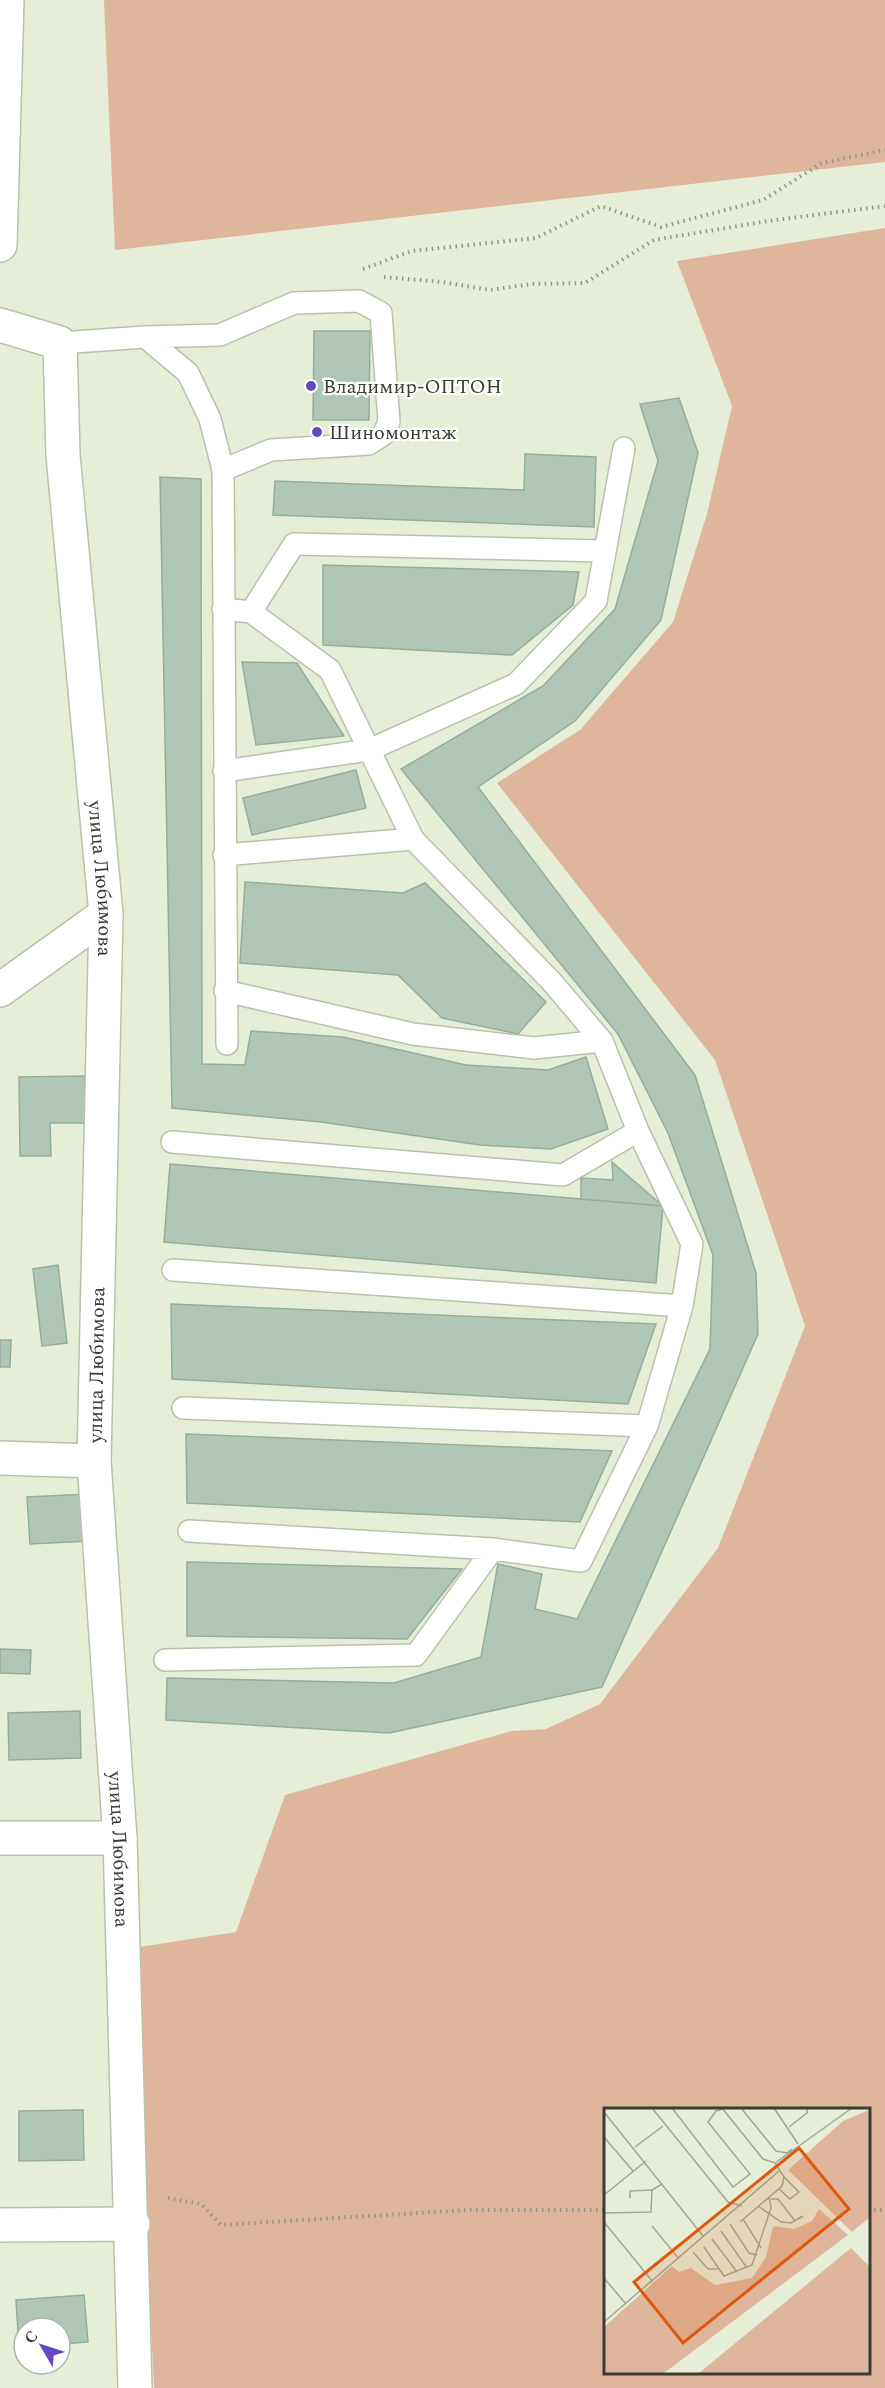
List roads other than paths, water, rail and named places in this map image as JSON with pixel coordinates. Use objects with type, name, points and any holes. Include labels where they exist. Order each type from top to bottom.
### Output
[{"type":"street","points":[[0,244],[7,0]]},
{"type":"street","points":[[0,325],[60,343]]},
{"type":"street","name":"улица Любимова","points":[[60,343],[63,455],[106,914],[94,1461],[120,1838],[133,2224],[135,2388]]},
{"type":"street","points":[[0,990],[106,914]]},
{"type":"street","points":[[0,1458],[94,1461]]},
{"type":"street","points":[[0,1838],[120,1838]]},
{"type":"street","points":[[0,2224],[133,2224]]},
{"type":"lane","points":[[60,343],[220,335],[294,303],[360,301],[381,314],[389,422],[383,435],[369,444],[271,450],[223,470]]},
{"type":"lane","points":[[145,337],[188,373],[210,419],[223,470],[227,1044]]},
{"type":"lane","points":[[224,771],[369,750],[516,684],[596,601],[624,448]]},
{"type":"lane","points":[[251,612],[294,544],[605,551]]},
{"type":"lane","points":[[189,1531],[493,1549],[581,1561],[646,1426],[682,1306],[692,1244],[638,1131],[602,1041],[551,981],[413,839],[330,670],[251,612],[223,609]]},
{"type":"lane","points":[[224,855],[413,839]]},
{"type":"lane","points":[[225,991],[413,1034],[534,1048],[602,1041]]},
{"type":"lane","points":[[172,1142],[563,1175],[638,1131]]},
{"type":"lane","points":[[173,1270],[682,1306]]},
{"type":"lane","points":[[183,1408],[646,1426]]},
{"type":"lane","points":[[165,1660],[416,1655],[493,1549]]},
{"type":"place","name":"Владимир-ОПТОН","points":[[311,386]]},
{"type":"place","name":"Шиномонтаж","points":[[317,432]]}]
